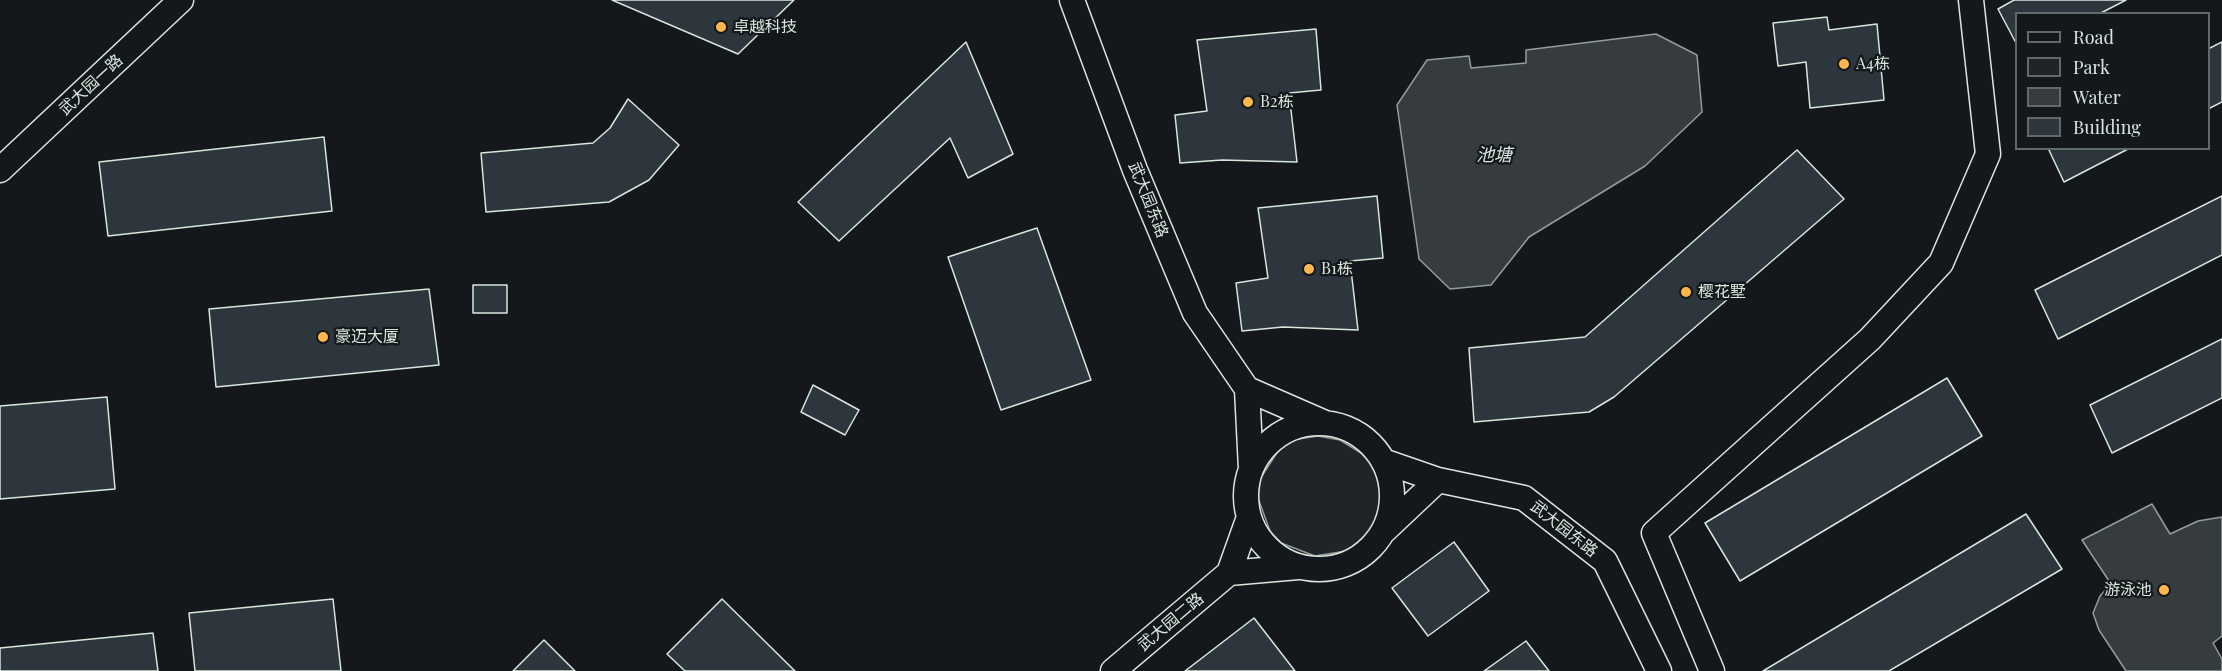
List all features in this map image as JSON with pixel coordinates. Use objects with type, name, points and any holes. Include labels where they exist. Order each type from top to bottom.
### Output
[{"type":"street","name":"武大园一路","points":[[0,170],[181,0]]},
{"type":"street","name":"武大园东路","points":[[1072,0],[1135,170],[1195,313],[1247,389]]},
{"type":"street","points":[[1712,671],[1654,534],[1870,339],[1941,263],[1988,154],[1971,0]]},
{"type":"street","points":[[1299,567],[1277,556],[1260,539],[1249,517],[1246,493],[1251,469],[1247,389],[1326,424],[1349,430],[1369,442],[1383,461],[1391,484],[1392,509],[1384,532]]},
{"type":"street","points":[[1251,469],[1263,449],[1281,434],[1303,425],[1326,424]]},
{"type":"street","name":"武大园东路","points":[[1383,461],[1438,480],[1524,498],[1605,561],[1659,671]]},
{"type":"street","points":[[1249,517],[1229,573],[1299,567],[1324,570],[1348,564],[1368,551],[1384,532],[1438,480]]},
{"type":"street","name":"武大园二路","points":[[1113,671],[1229,573]]},
{"type":"green space","points":[[1318,436],[1340,440],[1366,456],[1376,471],[1381,490],[1382,510],[1372,529],[1362,540],[1346,551],[1315,556],[1281,543],[1270,531],[1258,498],[1260,479],[1278,451],[1292,440]]},
{"type":"water","name":"池塘","points":[[1656,34],[1697,55],[1702,112],[1645,166],[1529,237],[1491,285],[1450,289],[1419,259],[1397,105],[1427,60],[1469,56],[1471,68],[1526,63],[1526,50]]},
{"type":"water","name":"游泳池","points":[[2152,504],[2170,534],[2198,521],[2222,517],[2222,636],[2213,643],[2222,659],[2222,671],[2126,671],[2099,630],[2093,613],[2100,596],[2111,584],[2082,540]]},
{"type":"building","name":"卓越科技","points":[[612,0],[794,0],[738,54]]},
{"type":"building","points":[[2014,0],[2126,0],[2103,12],[2015,12],[2015,41],[1998,9]]},
{"type":"building","name":"A4栋","points":[[1827,17],[1829,30],[1877,24],[1884,100],[1810,108],[1806,62],[1778,66],[1773,23]]},
{"type":"building","name":"B2栋","points":[[1316,29],[1321,90],[1289,93],[1297,162],[1222,160],[1180,163],[1175,115],[1207,111],[1197,40]]},
{"type":"building","points":[[966,42],[1013,154],[968,178],[950,138],[839,241],[798,202]]},
{"type":"building","points":[[2222,42],[2222,102],[2210,108],[2210,48]]},
{"type":"building","points":[[628,99],[679,145],[649,180],[609,202],[486,212],[481,153],[593,143],[610,128]]},
{"type":"building","points":[[324,137],[332,211],[108,236],[99,162]]},
{"type":"building","name":"樱花墅","points":[[1797,150],[1844,199],[1614,397],[1589,412],[1474,422],[1469,348],[1585,337]]},
{"type":"building","points":[[2049,150],[2126,150],[2064,182]]},
{"type":"building","name":"B1栋","points":[[1377,196],[1383,258],[1350,261],[1358,330],[1283,327],[1242,331],[1236,283],[1268,278],[1258,208]]},
{"type":"building","points":[[2222,196],[2222,255],[2058,339],[2035,290]]},
{"type":"building","points":[[1037,228],[1091,380],[1001,410],[948,257]]},
{"type":"building","points":[[473,285],[507,285],[507,313],[473,313]]},
{"type":"building","name":"豪迈大厦","points":[[429,289],[439,365],[216,387],[209,309]]},
{"type":"building","points":[[2222,339],[2222,398],[2112,453],[2090,405]]},
{"type":"building","points":[[1947,378],[1982,436],[1740,581],[1705,523]]},
{"type":"building","points":[[813,385],[859,410],[845,435],[801,412]]},
{"type":"building","points":[[107,397],[115,489],[0,499],[0,406]]},
{"type":"building","points":[[2026,514],[2062,569],[1889,671],[1763,671]]},
{"type":"building","points":[[1454,542],[1489,591],[1428,636],[1392,588]]},
{"type":"building","points":[[333,599],[341,671],[195,671],[189,613]]},
{"type":"building","points":[[722,599],[795,671],[685,671],[667,654]]},
{"type":"building","points":[[1254,618],[1295,671],[1185,671]]},
{"type":"building","points":[[153,633],[158,671],[0,671],[0,648]]},
{"type":"building","points":[[544,640],[575,671],[513,671]]},
{"type":"building","points":[[1526,641],[1549,671],[1484,671]]},
{"type":"place","name":"卓越科技","points":[[721,27]]},
{"type":"place","name":"A4栋","points":[[1844,64]]},
{"type":"place","name":"B2栋","points":[[1248,102]]},
{"type":"place","name":"B1栋","points":[[1309,269]]},
{"type":"place","name":"樱花墅","points":[[1686,292]]},
{"type":"place","name":"豪迈大厦","points":[[323,337]]},
{"type":"place","name":"游泳池","points":[[2164,590]]}]
